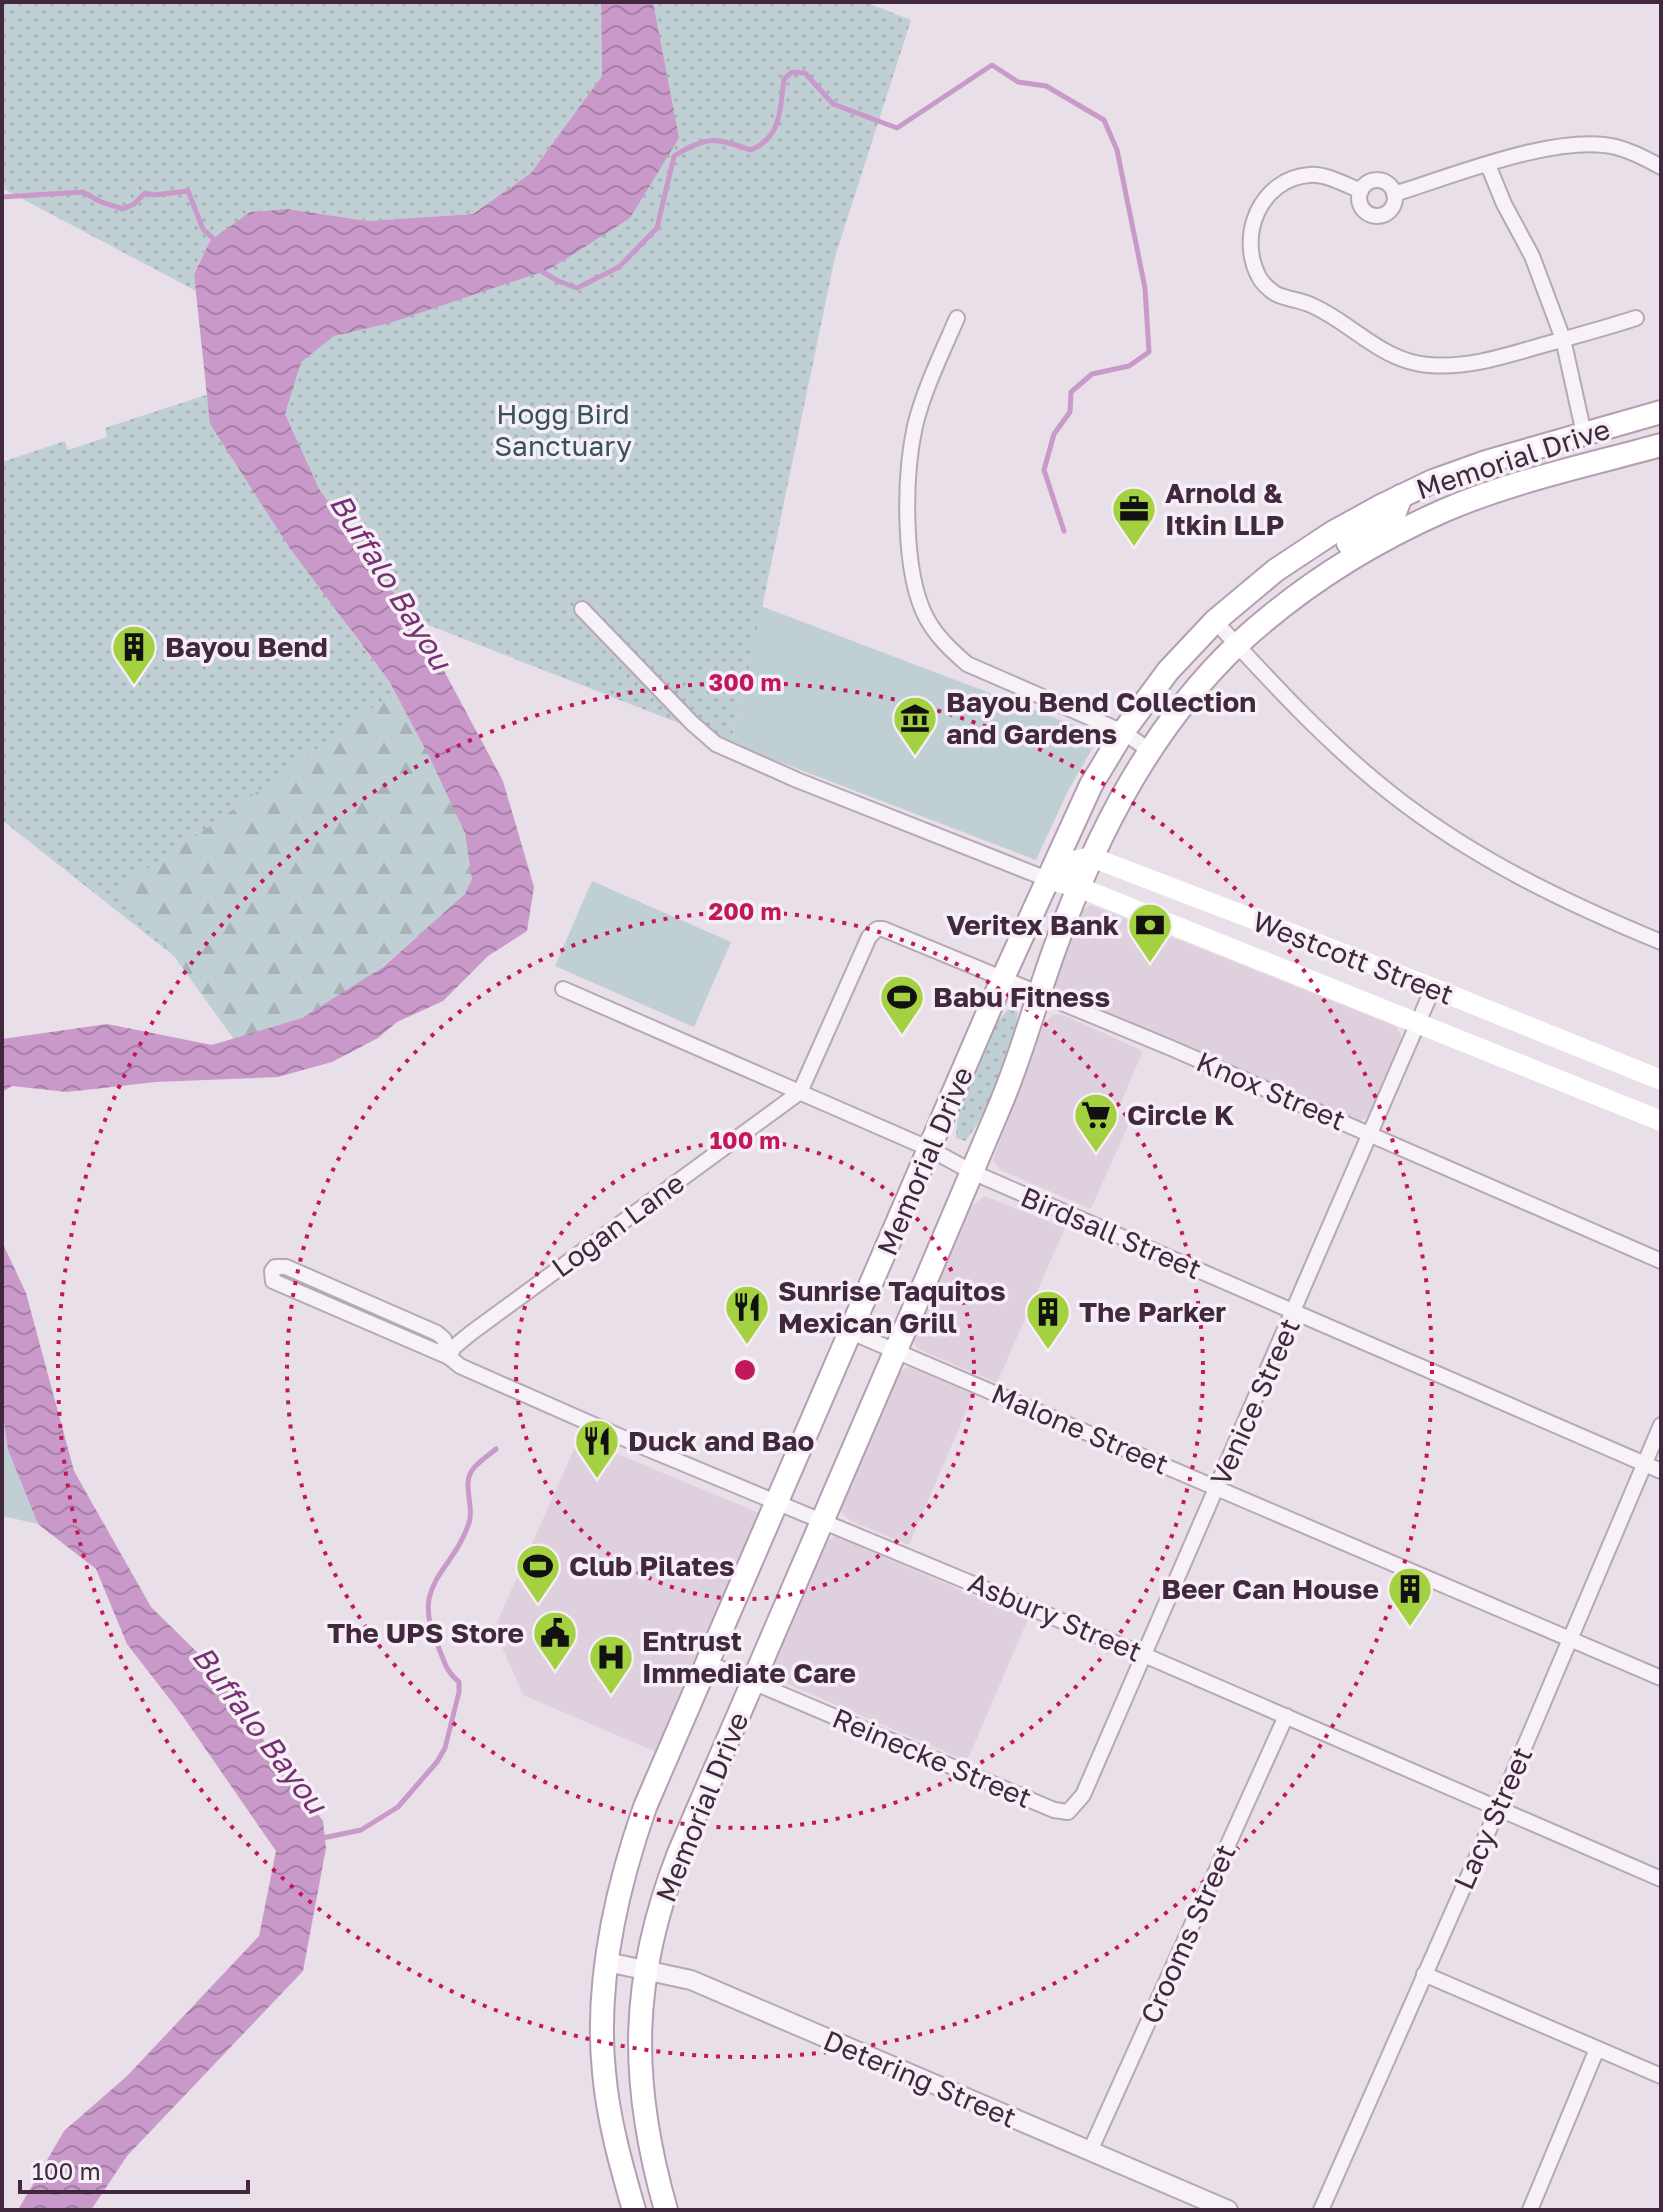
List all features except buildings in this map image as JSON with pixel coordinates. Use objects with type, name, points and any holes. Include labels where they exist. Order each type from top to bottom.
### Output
[{"type":"main road","name":"Memorial Drive","points":[[634,2210],[615,2141],[602,2036],[607,1962],[633,1840],[1002,980],[1091,785],[1123,732],[1168,671],[1215,621],[1276,570],[1332,533],[1433,481],[1486,462],[1661,412]]},
{"type":"main road","points":[[1584,434],[1594,464]]},
{"type":"main road","name":"Memorial Drive","points":[[666,2210],[650,2148],[641,2093],[639,2036],[645,1968],[669,1879],[972,1172],[1018,1060],[1078,887],[1120,797],[1149,750],[1194,691],[1237,645],[1295,596],[1336,567],[1445,510],[1496,491],[1661,445]]},
{"type":"main road","points":[[1336,567],[1350,540],[1393,518],[1401,496]]},
{"type":"main road","points":[[1047,879],[1074,861],[1091,857]]},
{"type":"main road","name":"Westcott Street","points":[[1091,857],[1433,988],[1661,1080]]},
{"type":"main road","name":"Westcott Street","points":[[1047,879],[1078,887],[1661,1121]]},
{"type":"main road","points":[[1260,959],[1272,926]]},
{"type":"street","points":[[1394,194],[1565,145],[1616,148],[1661,167]]},
{"type":"street","points":[[1488,165],[1504,204],[1532,256],[1563,339],[1584,434]]},
{"type":"street","points":[[1361,191],[1311,174],[1294,178],[1272,190],[1259,208],[1250,239],[1251,260],[1260,280],[1276,294],[1311,305],[1343,322],[1367,342],[1424,365],[1457,367],[1636,318]]},
{"type":"street","points":[[1369,182],[1385,182],[1394,194],[1391,209],[1376,216],[1362,208],[1361,191],[1369,182]]},
{"type":"street","points":[[957,318],[916,425],[908,471],[907,517],[911,565],[926,617],[946,646],[967,664],[1123,732],[1149,750]]},
{"type":"street","name":"Westcott Street","points":[[582,609],[683,715],[716,744],[797,780],[1047,879]]},
{"type":"street","points":[[1215,621],[1322,733],[1389,792],[1502,868],[1575,907],[1661,942]]},
{"type":"street","name":"Knox Street","points":[[877,929],[889,930],[1002,980],[1040,993],[1661,1261]]},
{"type":"street","name":"Logan Lane","points":[[449,1357],[454,1347],[471,1333],[800,1092],[869,937],[877,929]]},
{"type":"street","name":"Venice Street","points":[[1068,1812],[1083,1795],[1433,988]]},
{"type":"street","name":"Birdsall Street","points":[[563,989],[930,1149],[972,1172],[1661,1471]]},
{"type":"street","name":"Asbury Street","points":[[347,1294],[286,1267],[275,1267],[272,1271],[273,1281],[449,1357],[460,1366],[587,1423],[1144,1655],[1661,1879]]},
{"type":"street","points":[[339,1309],[347,1294],[437,1333],[444,1339],[449,1357]]},
{"type":"street","name":"Malone Street","points":[[851,1332],[1661,1678]]},
{"type":"street","name":"Lacy Street","points":[[1321,2210],[1498,1809],[1661,1425]]},
{"type":"street","name":"Reinecke Street","points":[[708,1663],[1054,1810],[1068,1812]]},
{"type":"street","name":"Crooms Street","points":[[1090,2151],[1286,1716]]},
{"type":"street","name":"Detering Street","points":[[607,1962],[691,1980],[1228,2210]]},
{"type":"street","points":[[1424,1974],[1661,2076]]},
{"type":"street","points":[[1530,2210],[1597,2049]]},
{"type":"shaded area","points":[[1091,905],[1395,1026],[1401,1040],[1367,1117],[1359,1122],[1061,994],[1056,981],[1081,911]]},
{"type":"shaded area","points":[[1061,1014],[1143,1051],[1116,1114],[1130,1121],[1091,1209],[1000,1170],[993,1160],[1043,1024],[1053,1015]]},
{"type":"shaded area","points":[[985,1196],[1065,1228],[997,1383],[918,1349],[913,1342],[971,1206]]},
{"type":"shaded area","points":[[909,1367],[974,1393],[909,1545],[851,1521],[841,1512],[842,1503],[899,1372]]},
{"type":"shaded area","points":[[579,1438],[759,1513],[656,1752],[523,1695],[494,1629]]},
{"type":"shaded area","points":[[835,1536],[1028,1619],[967,1761],[776,1679],[772,1674],[771,1668],[825,1543]]},
{"type":"green space","points":[[2,2],[599,2],[602,76],[531,173],[473,214],[367,221],[288,209],[210,241],[194,273],[196,291],[2,188]]},
{"type":"green space","name":"Hogg Bird Sanctuary","points":[[610,2],[865,2],[911,20],[835,257],[751,661],[730,743],[339,590],[351,631],[389,681],[430,758],[465,894],[424,932],[237,1043],[174,956],[2,820],[2,462],[65,441],[68,450],[107,437],[105,428],[215,392],[393,232],[497,209],[571,139],[613,84]]},
{"type":"green space","name":"Bayou Bend Collection and Gardens","points":[[761,606],[1100,735],[1068,791],[1036,860],[730,743]]},
{"type":"green space","points":[[394,692],[455,806],[470,854],[470,885],[465,894],[382,967],[346,992],[302,1018],[237,1043],[174,956],[116,890],[216,822]]},
{"type":"green space","points":[[592,881],[731,942],[694,1027],[555,966]]},
{"type":"green space","points":[[1012,1005],[1017,1009],[1017,1023],[1008,1059],[992,1097],[965,1141],[956,1138],[958,1111],[998,1021]]},
{"type":"green space","points":[[2,1408],[8,1450],[38,1524],[2,1516]]},
{"type":"water","points":[[599,2],[653,2],[679,138],[630,218],[550,269],[390,323],[334,336],[301,362],[285,414],[319,489],[427,639],[503,781],[534,887],[527,931],[488,956],[443,1001],[397,1022],[378,1038],[332,1062],[278,1077],[156,1082],[67,1092],[12,1086],[2,1092],[2,1039],[107,1024],[212,1045],[302,1018],[383,967],[465,894],[472,879],[465,833],[389,681],[289,547],[210,424],[194,274],[210,241],[250,212],[288,209],[367,221],[473,214],[531,173],[602,76]]},
{"type":"water","points":[[2,1242],[26,1293],[74,1471],[151,1607],[206,1661],[323,1821],[326,1848],[303,1971],[127,2156],[91,2210],[18,2210],[64,2131],[127,2076],[259,1936],[276,1851],[182,1715],[127,1644],[96,1569],[38,1524],[8,1450],[2,1408]]},
{"type":"waterway","points":[[538,269],[577,288],[619,267],[657,228],[674,156],[703,142],[720,141],[751,150],[761,144],[769,138],[778,121],[784,79],[792,72],[805,73],[833,104],[897,128],[992,65],[1018,82],[1046,86],[1104,120],[1117,150],[1145,288],[1149,352],[1129,366],[1092,374],[1071,392],[1070,412],[1054,434],[1044,470],[1064,531]]},
{"type":"waterway","points":[[2,197],[83,192],[123,209],[134,204],[145,193],[154,195],[188,191],[203,229],[216,241]]},
{"type":"waterway","points":[[318,1839],[361,1830],[398,1807],[437,1762],[445,1748],[459,1682],[446,1666],[430,1625],[428,1607],[436,1580],[462,1540],[469,1523],[470,1475],[478,1463],[496,1449]]},
{"type":"place","name":"Arnold & Itkin LLP","points":[[1134,548]]},
{"type":"place","name":"Bayou Bend","points":[[134,686]]},
{"type":"place","name":"Bayou Bend Collection and Gardens","points":[[915,757]]},
{"type":"place","name":"Veritex Bank","points":[[1150,964]]},
{"type":"place","name":"Babu Fitness","points":[[902,1036]]},
{"type":"place","name":"Circle K","points":[[1096,1154]]},
{"type":"place","name":"Sunrise Taquitos Mexican Grill","points":[[747,1346]]},
{"type":"place","name":"The Parker","points":[[1048,1351]]},
{"type":"place","name":"Duck and Bao","points":[[597,1480]]},
{"type":"place","name":"Club Pilates","points":[[538,1605]]},
{"type":"place","name":"Beer Can House","points":[[1410,1628]]},
{"type":"place","name":"The UPS Store","points":[[555,1672]]},
{"type":"place","name":"Entrust Immediate Care","points":[[611,1696]]},
{"type":"water label","name":"Buffalo Bayou","points":[[390,582]]},
{"type":"water label","name":"Buffalo Bayou","points":[[259,1730]]}]
